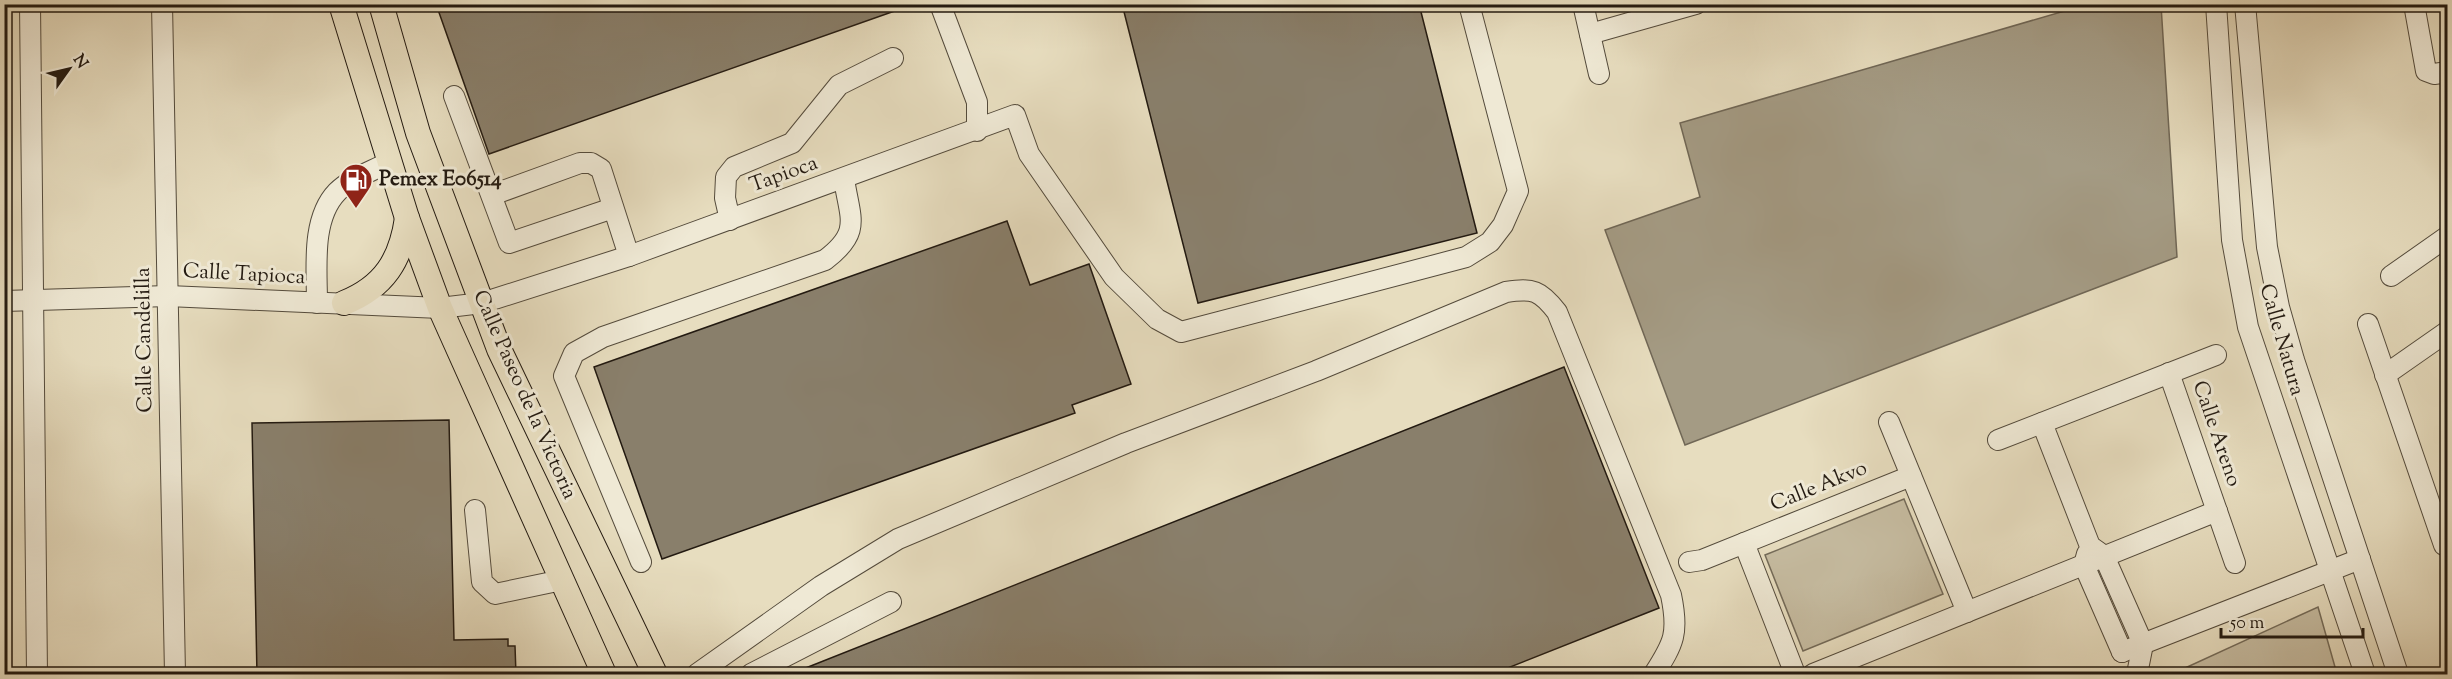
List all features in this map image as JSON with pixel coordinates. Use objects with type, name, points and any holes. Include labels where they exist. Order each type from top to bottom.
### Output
[{"type":"main road","name":"Calle Paseo de la Victoria","points":[[341,4],[407,218],[440,308],[604,675]]},
{"type":"main road","name":"Calle Paseo de la Victoria","points":[[381,4],[418,133],[504,360],[655,675]]},
{"type":"main road","points":[[344,303],[365,295],[388,269],[404,241],[407,218]]},
{"type":"street","points":[[30,4],[37,675]]},
{"type":"street","name":"Calle Candelilla","points":[[162,4],[175,675]]},
{"type":"street","points":[[940,4],[976,102],[976,131]]},
{"type":"street","name":"Tapioca","points":[[482,303],[629,256],[1016,115],[1029,154],[1114,277],[1157,320],[1181,333],[1466,257],[1490,242],[1503,225],[1518,191],[1469,4]]},
{"type":"street","points":[[1582,4],[1599,74]]},
{"type":"street","name":"Calle Natura","points":[[2216,4],[2232,240],[2240,287],[2256,354],[2365,675]]},
{"type":"street","name":"Calle Natura","points":[[2245,4],[2267,247],[2272,279],[2294,360],[2398,675]]},
{"type":"street","points":[[2414,4],[2426,71],[2434,74],[2448,72]]},
{"type":"street","points":[[1590,34],[1686,6]]},
{"type":"street","points":[[730,220],[725,198],[726,177],[734,167],[792,143],[840,85],[893,58]]},
{"type":"street","points":[[454,96],[508,243],[613,208]]},
{"type":"street","points":[[317,303],[318,244],[325,209],[338,191],[389,162]]},
{"type":"street","points":[[492,195],[580,164],[591,163],[601,169],[629,256]]},
{"type":"street","points":[[641,562],[564,376],[574,353],[603,337],[825,260],[844,246],[852,230],[844,179]]},
{"type":"street","points":[[2391,276],[2448,236]]},
{"type":"street","points":[[697,675],[821,586],[898,539],[1126,443],[1316,371],[1506,292],[1527,289],[1544,295],[1557,312],[1671,595],[1676,620],[1676,636],[1654,675]]},
{"type":"street","name":"Calle Tapioca","points":[[4,301],[168,296],[440,308],[482,303]]},
{"type":"street","points":[[2368,324],[2385,375],[2441,512],[2444,545]]},
{"type":"street","points":[[2385,375],[2448,332]]},
{"type":"street","name":"Calle Areno","points":[[1998,440],[2216,354]]},
{"type":"street","name":"Calle Areno","points":[[2169,373],[2235,563]]},
{"type":"street","points":[[1889,422],[1967,612]]},
{"type":"street","points":[[2042,423],[2093,556],[2140,659]]},
{"type":"street","name":"Calle Akvo","points":[[1689,562],[1702,560],[1911,476]]},
{"type":"street","points":[[475,510],[482,582],[487,589],[495,594],[562,580]]},
{"type":"street","name":"Calle Areno","points":[[2093,556],[2217,511]]},
{"type":"street","points":[[1744,543],[1795,675]]},
{"type":"street","points":[[2093,556],[2122,652],[2140,659],[2330,570],[2360,559]]},
{"type":"street","points":[[1813,675],[1967,612],[2093,556]]},
{"type":"street","points":[[751,675],[891,602]]},
{"type":"shaded area","points":[[2085,5],[2161,5],[2177,257],[1685,445],[1605,230],[1700,197],[1680,123]]},
{"type":"shaded area","points":[[1904,499],[1943,594],[1803,651],[1765,555]]},
{"type":"shaded area","points":[[2318,607],[2337,674],[2172,674]]},
{"type":"building","points":[[436,4],[905,4],[906,7],[489,154]]},
{"type":"building","points":[[1122,4],[1419,4],[1477,233],[1198,303]]},
{"type":"building","points":[[1007,221],[1030,285],[1089,264],[1131,384],[1072,405],[1075,413],[662,559],[594,367]]},
{"type":"building","points":[[1564,367],[1659,608],[1490,675],[788,675]]},
{"type":"building","points":[[449,420],[454,640],[508,639],[508,646],[515,646],[516,675],[257,675],[252,423]]},
{"type":"place","name":"Pemex E06514","points":[[356,209]]}]
